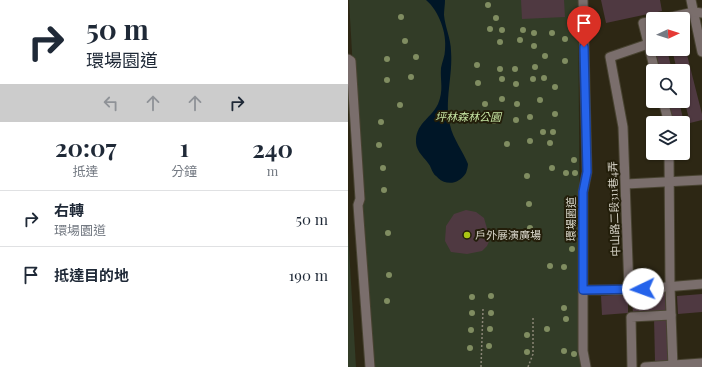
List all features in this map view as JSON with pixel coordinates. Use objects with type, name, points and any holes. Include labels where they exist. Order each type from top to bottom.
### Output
[{"type":"street","name":"環場園道","points":[[583,0],[587,172],[583,192],[584,351],[586,367]]},
{"type":"street","points":[[691,0],[698,12],[702,52]]},
{"type":"street","points":[[646,23],[644,23],[646,34]]},
{"type":"street","name":"中山路二段311巷4弄","points":[[629,290],[623,127],[610,57],[646,45]]},
{"type":"street","points":[[348,59],[351,61],[352,69],[360,199],[358,206],[370,367]]},
{"type":"street","points":[[669,160],[670,287],[673,366]]},
{"type":"street","points":[[626,184],[702,180]]},
{"type":"street","points":[[583,290],[629,290],[702,284]]},
{"type":"street","points":[[632,367],[631,317],[671,315]]},
{"type":"street","points":[[645,367],[673,366],[702,362]]},
{"type":"path","points":[[481,367],[483,309]]},
{"type":"path","points":[[528,367],[533,354],[533,317]]},
{"type":"green space","name":"坪林森林公園","points":[[349,0],[578,0],[581,367],[370,367]]},
{"type":"green space","points":[[348,231],[356,367],[348,367]]},
{"type":"water","points":[[426,0],[445,0],[444,15],[451,46],[448,116],[453,135],[468,164],[466,173],[463,177],[453,183],[442,181],[433,173],[429,164],[419,152],[416,143],[419,129],[435,109],[440,99],[441,68],[445,52],[445,37],[441,23],[435,10]]},
{"type":"building","points":[[521,0],[564,0],[565,17],[522,19]]},
{"type":"building","points":[[601,0],[660,0],[662,11],[646,12],[646,14],[606,23]]},
{"type":"building","points":[[657,56],[669,56],[670,64],[658,64]]},
{"type":"building","points":[[674,56],[687,56],[689,64],[675,64]]},
{"type":"building","points":[[690,67],[702,114],[702,120],[690,123],[690,116],[688,116],[686,108],[690,108]]},
{"type":"building","points":[[669,108],[681,108],[682,116],[670,116]]},
{"type":"building","name":"戶外展演廣場","points":[[466,210],[476,212],[484,218],[490,239],[487,246],[482,251],[467,254],[451,252],[445,241],[446,226],[454,214]]},
{"type":"building","points":[[668,292],[669,313],[633,315],[632,294]]},
{"type":"building","points":[[628,294],[628,313],[602,315],[601,296]]},
{"type":"building","points":[[702,294],[702,312],[678,314],[677,296]]},
{"type":"building","points":[[670,316],[671,362],[655,362],[654,317]]},
{"type":"place","name":"戶外展演廣場","points":[[467,235]]},
{"type":"route","points":[[584,47],[587,172],[583,192],[583,290],[643,289]]}]
